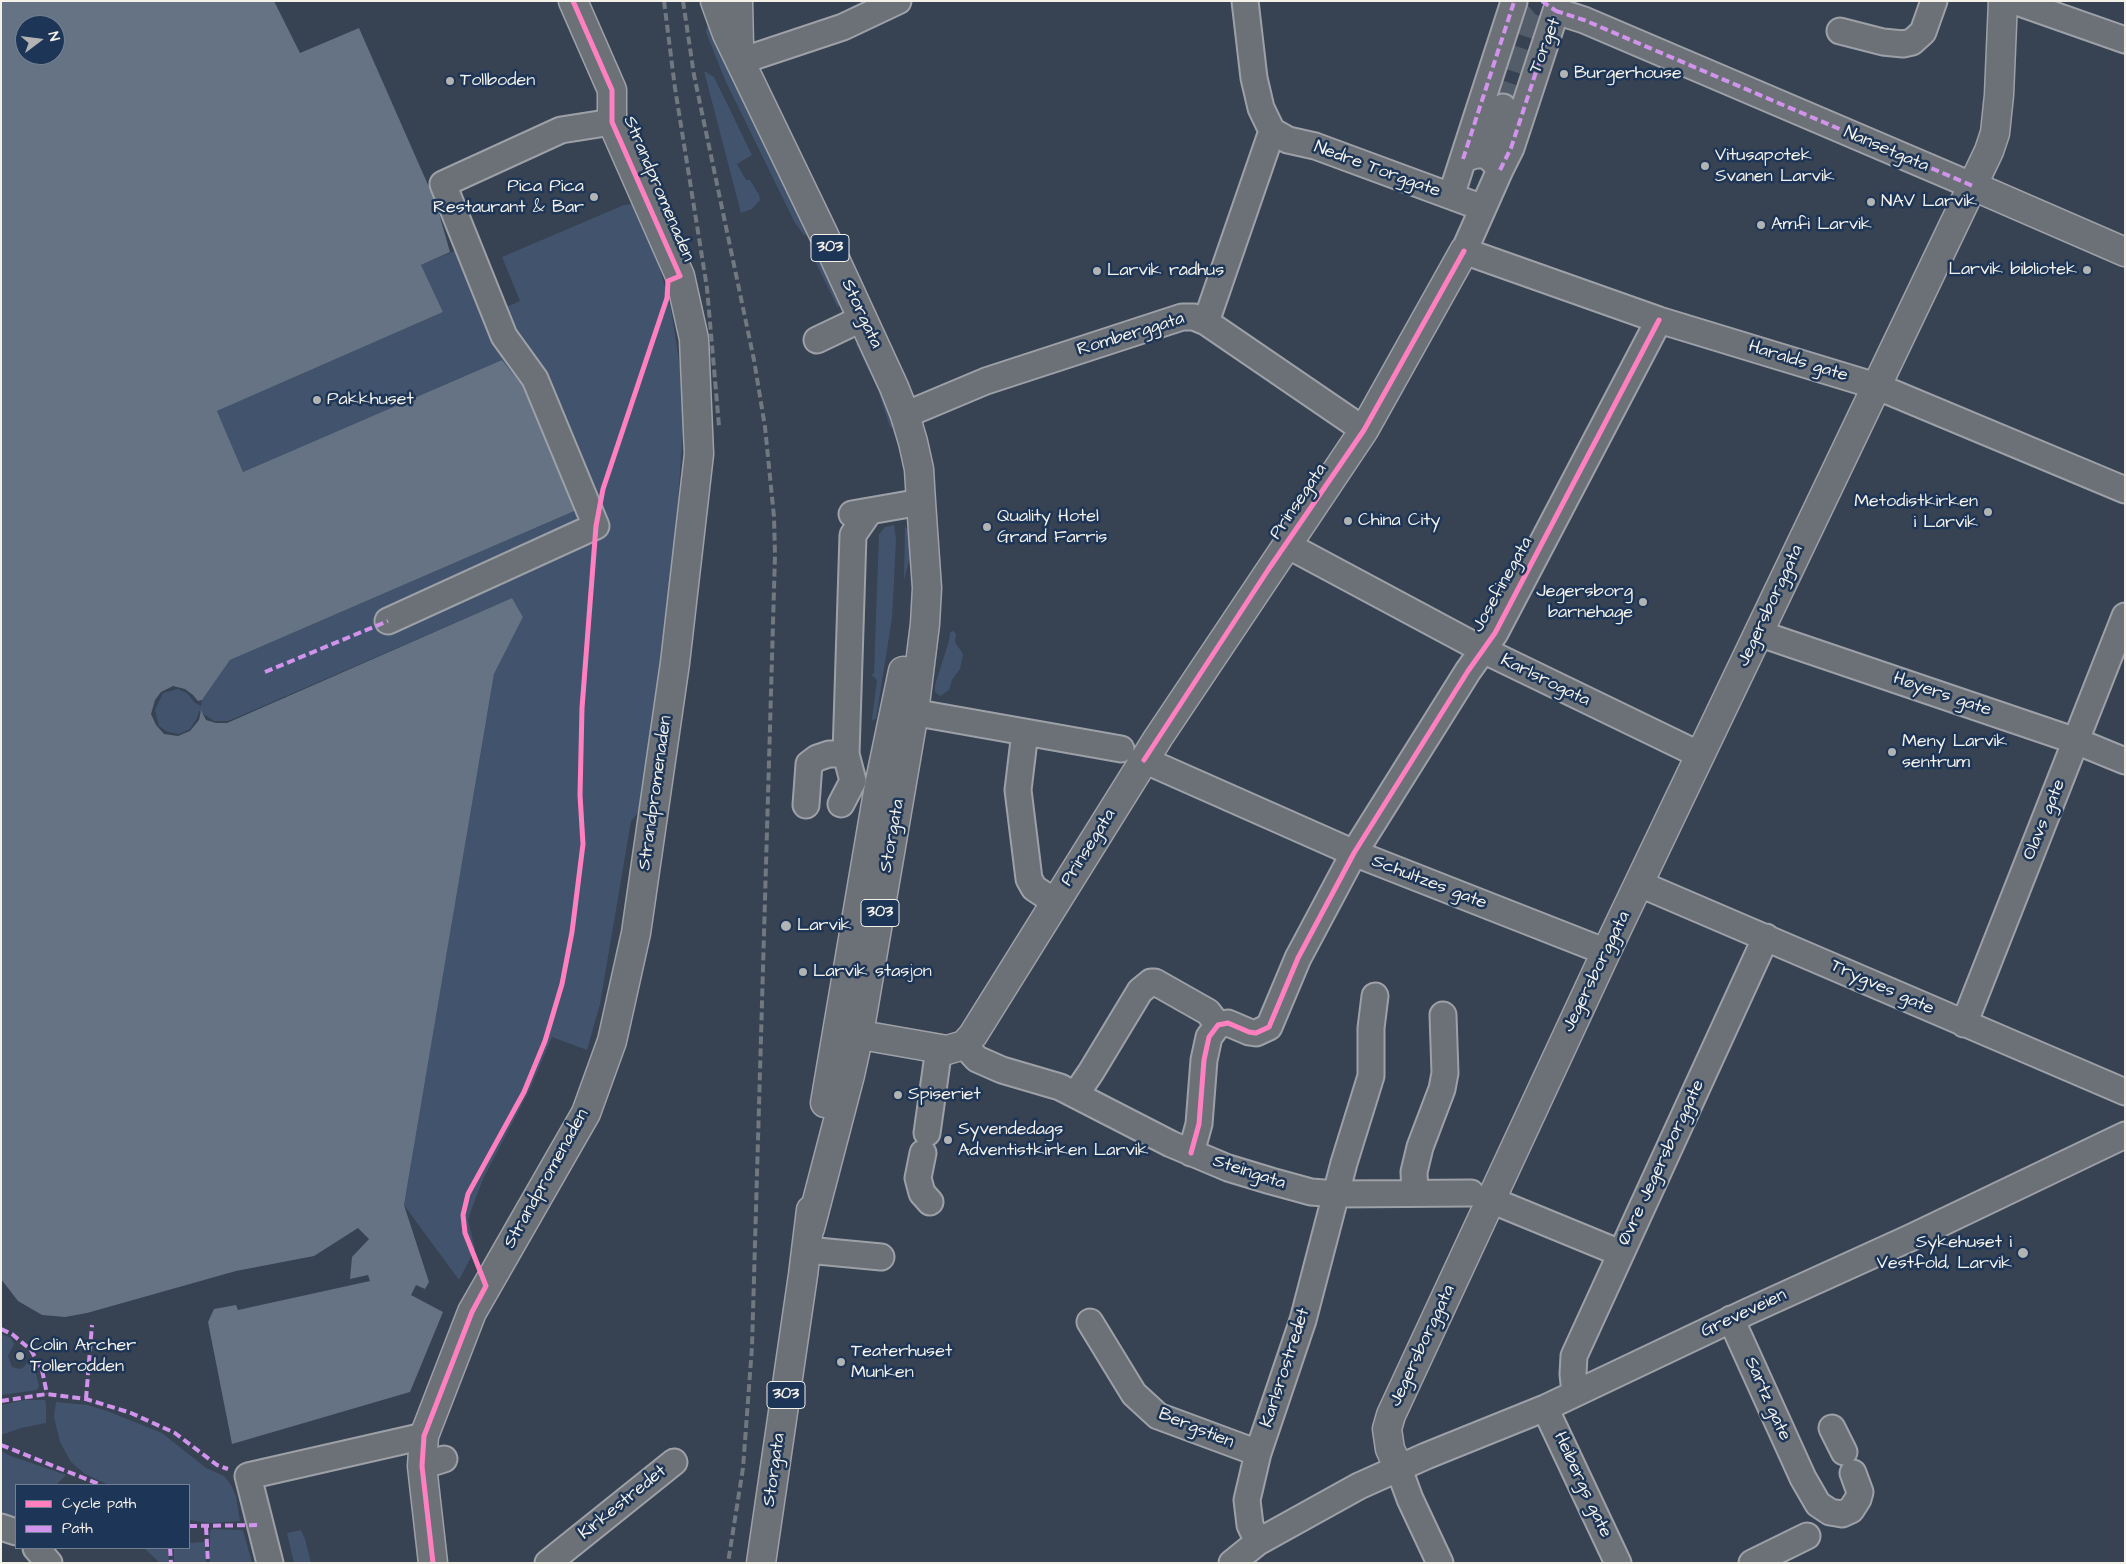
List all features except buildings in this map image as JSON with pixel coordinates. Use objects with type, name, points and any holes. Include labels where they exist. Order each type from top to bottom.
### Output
[{"type":"main road","name":"Strandpromenaden","points":[[433,1563],[433,1463],[424,1436],[472,1312],[586,1113],[612,1041],[636,933],[675,663],[699,454],[694,339],[680,276],[612,122],[612,90],[573,1]]},
{"type":"main road","name":"Storgata","points":[[716,1],[727,34],[863,318],[905,415],[919,469],[923,558],[927,588],[925,624],[905,711],[878,786],[848,1033],[850,1075],[808,1239],[762,1563]]},
{"type":"main road","points":[[738,1],[740,59]]},
{"type":"main road","name":"Jegersborggata","points":[[1399,1469],[1390,1449],[1387,1429],[1391,1415],[1481,1196],[1640,884],[1758,633],[1989,152],[1995,133],[1999,95],[2003,1]]},
{"type":"main road","name":"Nansetgata","points":[[1973,186],[2125,252]]},
{"type":"main road","name":"Prinsegata","points":[[952,1046],[978,1030],[1055,902],[1132,754],[1287,545],[1364,430],[1464,251]]},
{"type":"main road","points":[[848,1033],[952,1046]]},
{"type":"street","points":[[740,59],[843,26],[898,1]]},
{"type":"street","points":[[1206,322],[1272,131],[1262,108],[1254,78],[1245,1]]},
{"type":"street","points":[[1840,31],[1883,42],[1903,44],[1912,42],[1924,32],[1934,1]]},
{"type":"street","points":[[2014,1],[2125,40]]},
{"type":"street","points":[[1483,162],[1513,2]]},
{"type":"street","name":"Torget","points":[[1451,196],[1483,162],[1511,148],[1549,6],[1648,47]]},
{"type":"street","name":"Nansetgata","points":[[1648,47],[1973,186]]},
{"type":"street","points":[[1483,162],[1503,107]]},
{"type":"street","points":[[388,621],[596,526],[535,379],[504,336],[443,184],[561,130],[612,122]]},
{"type":"street","name":"Nedre Torggate","points":[[1272,131],[1288,140],[1315,146],[1483,208]]},
{"type":"street","name":"Torget","points":[[1483,162],[1483,208]]},
{"type":"street","name":"Prinsegata","points":[[1464,251],[1483,208]]},
{"type":"street","name":"Haralds gate","points":[[1464,251],[1659,320],[1876,386],[2125,490]]},
{"type":"street","name":"Romberggata","points":[[905,415],[986,381],[1182,317],[1194,316],[1206,322],[1364,430]]},
{"type":"street","points":[[816,340],[863,318]]},
{"type":"street","name":"Josefinegata","points":[[1218,1025],[1228,1023],[1256,1033],[1269,1027],[1298,958],[1354,854],[1482,650],[1495,633],[1659,320]]},
{"type":"street","points":[[857,521],[921,502]]},
{"type":"street","points":[[846,754],[849,691],[860,682],[863,673],[867,537],[857,521]]},
{"type":"street","points":[[847,728],[842,719],[841,708],[844,588],[848,547],[857,521]]},
{"type":"street","name":"Karlsrogata","points":[[1287,545],[1482,650],[1700,756]]},
{"type":"street","name":"Olavs gate","points":[[1964,1024],[2125,616]]},
{"type":"street","name":"Høyers gate","points":[[1758,633],[2076,741],[2125,761]]},
{"type":"street","name":"Schultzes gate","points":[[905,711],[1025,732],[1132,754],[1354,854],[1606,952]]},
{"type":"street","points":[[1025,732],[1018,790],[1029,879],[1034,888],[1055,902]]},
{"type":"street","points":[[806,805],[808,764],[817,758],[829,754],[846,754],[878,786],[841,804]]},
{"type":"street","name":"Trygves gate","points":[[1640,884],[2125,1092]]},
{"type":"street","name":"Øvre Jegersborggate","points":[[1575,1393],[1574,1356],[1766,937]]},
{"type":"street","points":[[1076,1094],[1140,991],[1151,982],[1155,982],[1208,1012],[1218,1025],[1209,1037],[1204,1060],[1199,1124],[1191,1153]]},
{"type":"street","name":"Karlsrostredet","points":[[1244,1555],[1250,1525],[1247,1500],[1258,1453],[1304,1320],[1344,1163],[1371,1076],[1370,1028],[1376,996]]},
{"type":"street","points":[[1415,1193],[1414,1172],[1420,1147],[1442,1089],[1445,1072],[1443,1014]]},
{"type":"street","points":[[930,1202],[922,1193],[918,1178],[925,1143],[952,1046]]},
{"type":"street","name":"Steingata","points":[[952,1046],[1002,1070],[1060,1087],[1076,1094],[1191,1153],[1271,1182],[1312,1192],[1337,1194],[1415,1193],[1481,1196]]},
{"type":"street","name":"Greveveien","points":[[1244,1555],[1359,1486],[1546,1408],[1731,1319],[1910,1238],[2125,1135]]},
{"type":"street","points":[[1481,1196],[1620,1253]]},
{"type":"street","points":[[808,1239],[881,1257]]},
{"type":"street","name":"Sartz gate","points":[[1731,1319],[1803,1478],[1818,1504],[1830,1512],[1842,1514],[1851,1510],[1860,1492],[1849,1462],[1832,1428]]},
{"type":"street","name":"Bergstien","points":[[1090,1322],[1134,1394],[1158,1416],[1258,1453]]},
{"type":"street","name":"Heibergs gate","points":[[1546,1408],[1618,1563]]},
{"type":"street","points":[[270,1563],[248,1476],[424,1436]]},
{"type":"street","name":"Kirkestredet","points":[[548,1563],[674,1462]]},
{"type":"street","points":[[1399,1469],[1410,1499],[1440,1563]]},
{"type":"street","points":[[1,1527],[15,1532]]},
{"type":"street","points":[[1752,1563],[1807,1536]]},
{"type":"street","points":[[37,1549],[49,1563]]},
{"type":"shaded area","points":[[1,1],[274,1],[300,53],[359,28],[436,203],[450,252],[421,265],[443,312],[217,411],[243,472],[502,360],[535,402],[579,509],[230,660],[202,700],[198,701],[185,689],[173,686],[161,692],[155,700],[151,714],[156,725],[164,734],[178,736],[190,731],[199,720],[201,710],[206,720],[216,723],[227,723],[512,598],[523,617],[494,674],[404,1205],[429,1282],[425,1289],[416,1285],[411,1295],[443,1312],[410,1392],[232,1444],[208,1322],[214,1309],[236,1305],[238,1310],[370,1281],[368,1275],[350,1279],[352,1257],[369,1239],[358,1228],[314,1256],[236,1271],[87,1313],[65,1317],[42,1315],[18,1301],[1,1279]]},
{"type":"shaded area","points":[[708,24],[710,24],[810,233],[808,234],[804,235],[795,223],[725,80],[706,32]]},
{"type":"shaded area","points":[[704,71],[714,77],[752,155],[737,164],[746,180],[750,180],[760,200],[752,209],[741,213]]},
{"type":"shaded area","points":[[624,205],[637,205],[657,258],[671,309],[685,400],[671,604],[642,808],[631,821],[600,1004],[587,1050],[552,1037],[530,1089],[483,1179],[468,1220],[475,1249],[459,1280],[404,1205],[494,674],[523,617],[512,598],[228,721],[214,721],[199,711],[190,729],[179,734],[168,732],[159,726],[155,710],[163,693],[178,689],[187,693],[195,703],[201,706],[202,700],[230,660],[579,509],[502,360],[243,472],[217,411],[443,312],[421,265],[457,250],[504,308],[520,301],[502,257]]},
{"type":"shaded area","points":[[814,241],[842,299],[838,308],[811,253],[809,244]]},
{"type":"shaded area","points":[[859,342],[863,345],[896,429],[890,427],[878,390],[856,344]]},
{"type":"shaded area","points":[[894,525],[896,540],[892,618],[876,719],[872,720],[877,680],[871,674],[874,674],[879,534],[885,527]]},
{"type":"shaded area","points":[[905,526],[910,534],[913,545],[904,580]]},
{"type":"shaded area","points":[[953,631],[956,634],[955,642],[963,654],[960,669],[952,680],[949,690],[940,696],[935,692],[935,685],[950,632]]},
{"type":"shaded area","points":[[1,1334],[11,1338],[14,1344],[8,1356],[12,1367],[20,1369],[29,1360],[33,1362],[39,1386],[37,1390],[1,1395]]},
{"type":"shaded area","points":[[25,1400],[45,1400],[46,1423],[21,1428],[1,1435],[1,1405]]},
{"type":"shaded area","points":[[56,1402],[87,1405],[162,1433],[206,1468],[224,1476],[236,1496],[240,1521],[209,1523],[190,1520],[190,1484],[107,1484],[85,1474],[71,1462],[60,1442],[54,1417]]},
{"type":"shaded area","points":[[1,1450],[8,1455],[66,1475],[57,1484],[15,1484],[15,1523],[1,1518]]},
{"type":"shaded area","points":[[212,1529],[243,1530],[252,1563],[210,1563],[210,1532]]},
{"type":"shaded area","points":[[301,1530],[311,1563],[294,1563],[287,1533]]},
{"type":"shaded area","points":[[205,1542],[206,1563],[174,1563],[174,1549],[190,1549],[190,1543]]},
{"type":"shaded area","points":[[145,1549],[168,1549],[169,1563],[160,1563]]},
{"type":"tunnel","points":[[1503,107],[1534,14],[1541,8],[1556,3]]},
{"type":"railway","points":[[664,1],[675,88],[707,288],[719,426]]},
{"type":"railway","points":[[683,1],[694,75],[754,360],[765,427],[774,517],[775,555],[752,1347],[743,1468],[728,1563]]},
{"type":"marked path","points":[[1542,1],[1556,11]]},
{"type":"marked path","points":[[1463,159],[1514,2]]},
{"type":"marked path","points":[[1500,170],[1511,148],[1556,11],[1584,20],[1973,186]]},
{"type":"marked path","points":[[265,672],[388,621]]},
{"type":"marked path","points":[[86,1399],[92,1325]]},
{"type":"marked path","points":[[1,1329],[12,1334],[31,1350],[42,1370],[47,1394]]},
{"type":"marked path","points":[[1,1401],[47,1394],[86,1399],[131,1413],[175,1433],[217,1465],[228,1469]]},
{"type":"marked path","points":[[1,1445],[98,1484]]},
{"type":"marked path","points":[[190,1526],[261,1525]]},
{"type":"marked path","points":[[206,1527],[208,1563]]},
{"type":"marked path","points":[[170,1549],[171,1563]]},
{"type":"cycle path","points":[[433,1563],[422,1466],[424,1436],[472,1312],[486,1286],[465,1233],[463,1215],[468,1194],[524,1092],[545,1041],[562,984],[572,932],[583,844],[580,795],[582,708],[596,526],[603,489],[667,298],[668,281],[680,276],[612,122],[612,90],[573,1]]},
{"type":"cycle path","points":[[1144,760],[1268,570],[1364,430],[1464,251]]},
{"type":"cycle path","points":[[1191,1153],[1199,1124],[1204,1060],[1209,1037],[1218,1025],[1228,1023],[1256,1033],[1269,1027],[1298,958],[1354,853],[1468,671],[1495,633],[1659,320]]},
{"type":"place","name":"Burgerhouse","points":[[1564,74]]},
{"type":"place","name":"Tollboden","points":[[450,81]]},
{"type":"place","name":"Vitusapotek Svanen Larvik","points":[[1705,166]]},
{"type":"place","name":"Pica Pica Restaurant & Bar","points":[[594,197]]},
{"type":"place","name":"NAV Larvik","points":[[1871,202]]},
{"type":"place","name":"Amfi Larvik","points":[[1761,225]]},
{"type":"place","name":"Larvik bibliotek","points":[[2087,270]]},
{"type":"place","name":"Larvik rådhus","points":[[1097,271]]},
{"type":"place","name":"Pakkhuset","points":[[317,400]]},
{"type":"place","name":"Metodistkirken i Larvik","points":[[1988,512]]},
{"type":"place","name":"China City","points":[[1348,521]]},
{"type":"place","name":"Quality Hotel Grand Farris","points":[[987,527]]},
{"type":"place","name":"Jegersborg barnehage","points":[[1643,602]]},
{"type":"place","name":"Meny Larvik sentrum","points":[[1892,752]]},
{"type":"place","name":"Larvik","points":[[786,926]]},
{"type":"place","name":"Larvik stasjon","points":[[803,972]]},
{"type":"place","name":"Spiseriet","points":[[898,1095]]},
{"type":"place","name":"Syvendedags Adventistkirken Larvik","points":[[948,1140]]},
{"type":"place","name":"Sykehuset i Vestfold, Larvik","points":[[2023,1253]]},
{"type":"place","name":"Colin Archer Tollerodden","points":[[20,1356]]},
{"type":"place","name":"Teaterhuset Munken","points":[[841,1362]]}]
